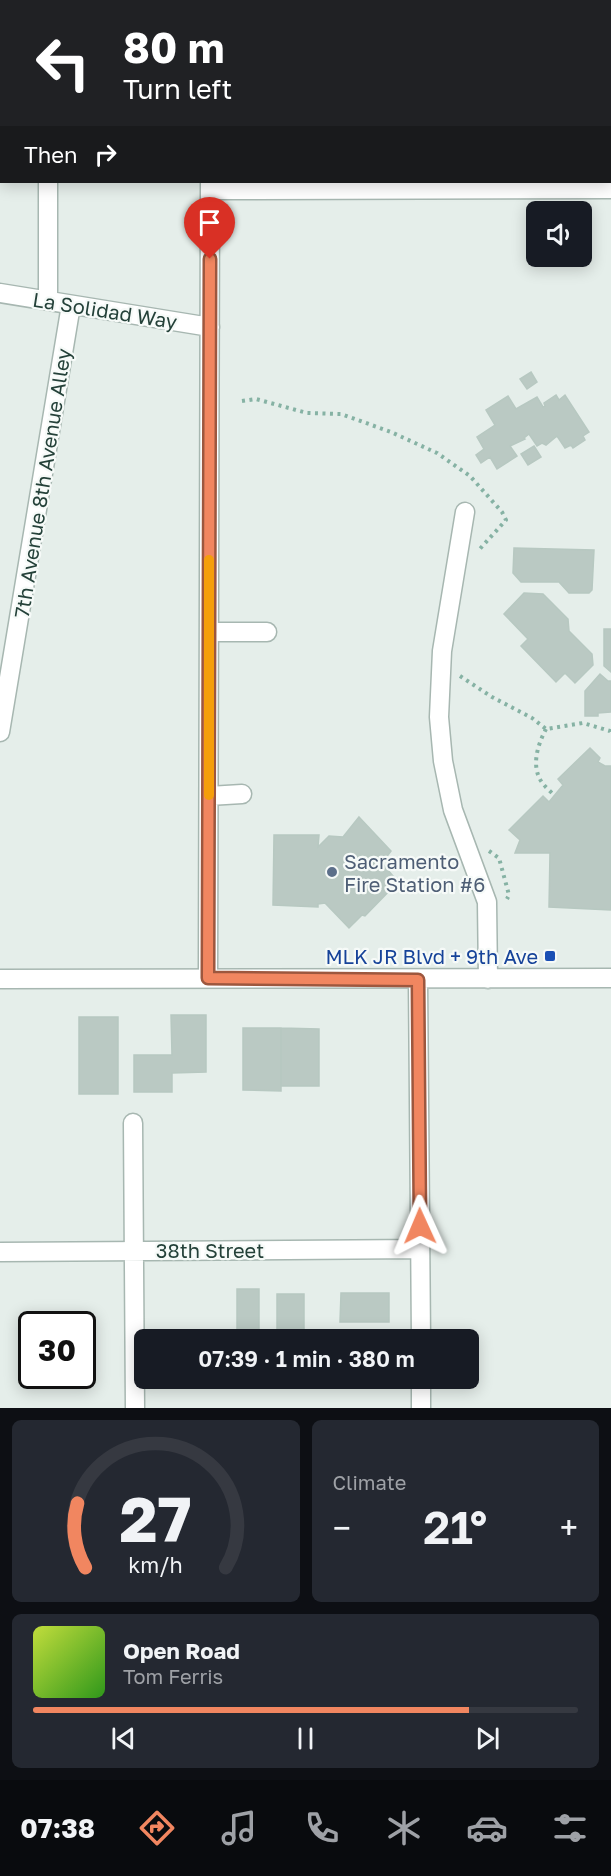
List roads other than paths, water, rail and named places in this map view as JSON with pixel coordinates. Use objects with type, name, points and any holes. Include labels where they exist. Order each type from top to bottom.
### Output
[{"type":"street","points":[[48,183],[48,300]]},
{"type":"street","points":[[208,978],[210,186],[611,189]]},
{"type":"street","name":"La Solidad Way","points":[[0,293],[210,327]]},
{"type":"street","name":"7th Avenue 8th Avenue Alley","points":[[0,732],[71,304]]},
{"type":"street","points":[[465,512],[442,651],[439,717],[443,761],[453,810],[487,902],[488,979]]},
{"type":"street","points":[[209,632],[267,632]]},
{"type":"street","points":[[209,796],[242,794]]},
{"type":"street","points":[[0,979],[611,978]]},
{"type":"street","points":[[418,980],[421,1329]]},
{"type":"street","points":[[133,1124],[135,1408]]},
{"type":"street","name":"38th Street","points":[[0,1252],[420,1249]]},
{"type":"street","points":[[421,1389],[421,1408]]},
{"type":"place","name":"Sacramento Fire Station #6","points":[[332,872]]},
{"type":"place","name":"MLK JR Blvd + 9th Ave","points":[[550,956]]}]
